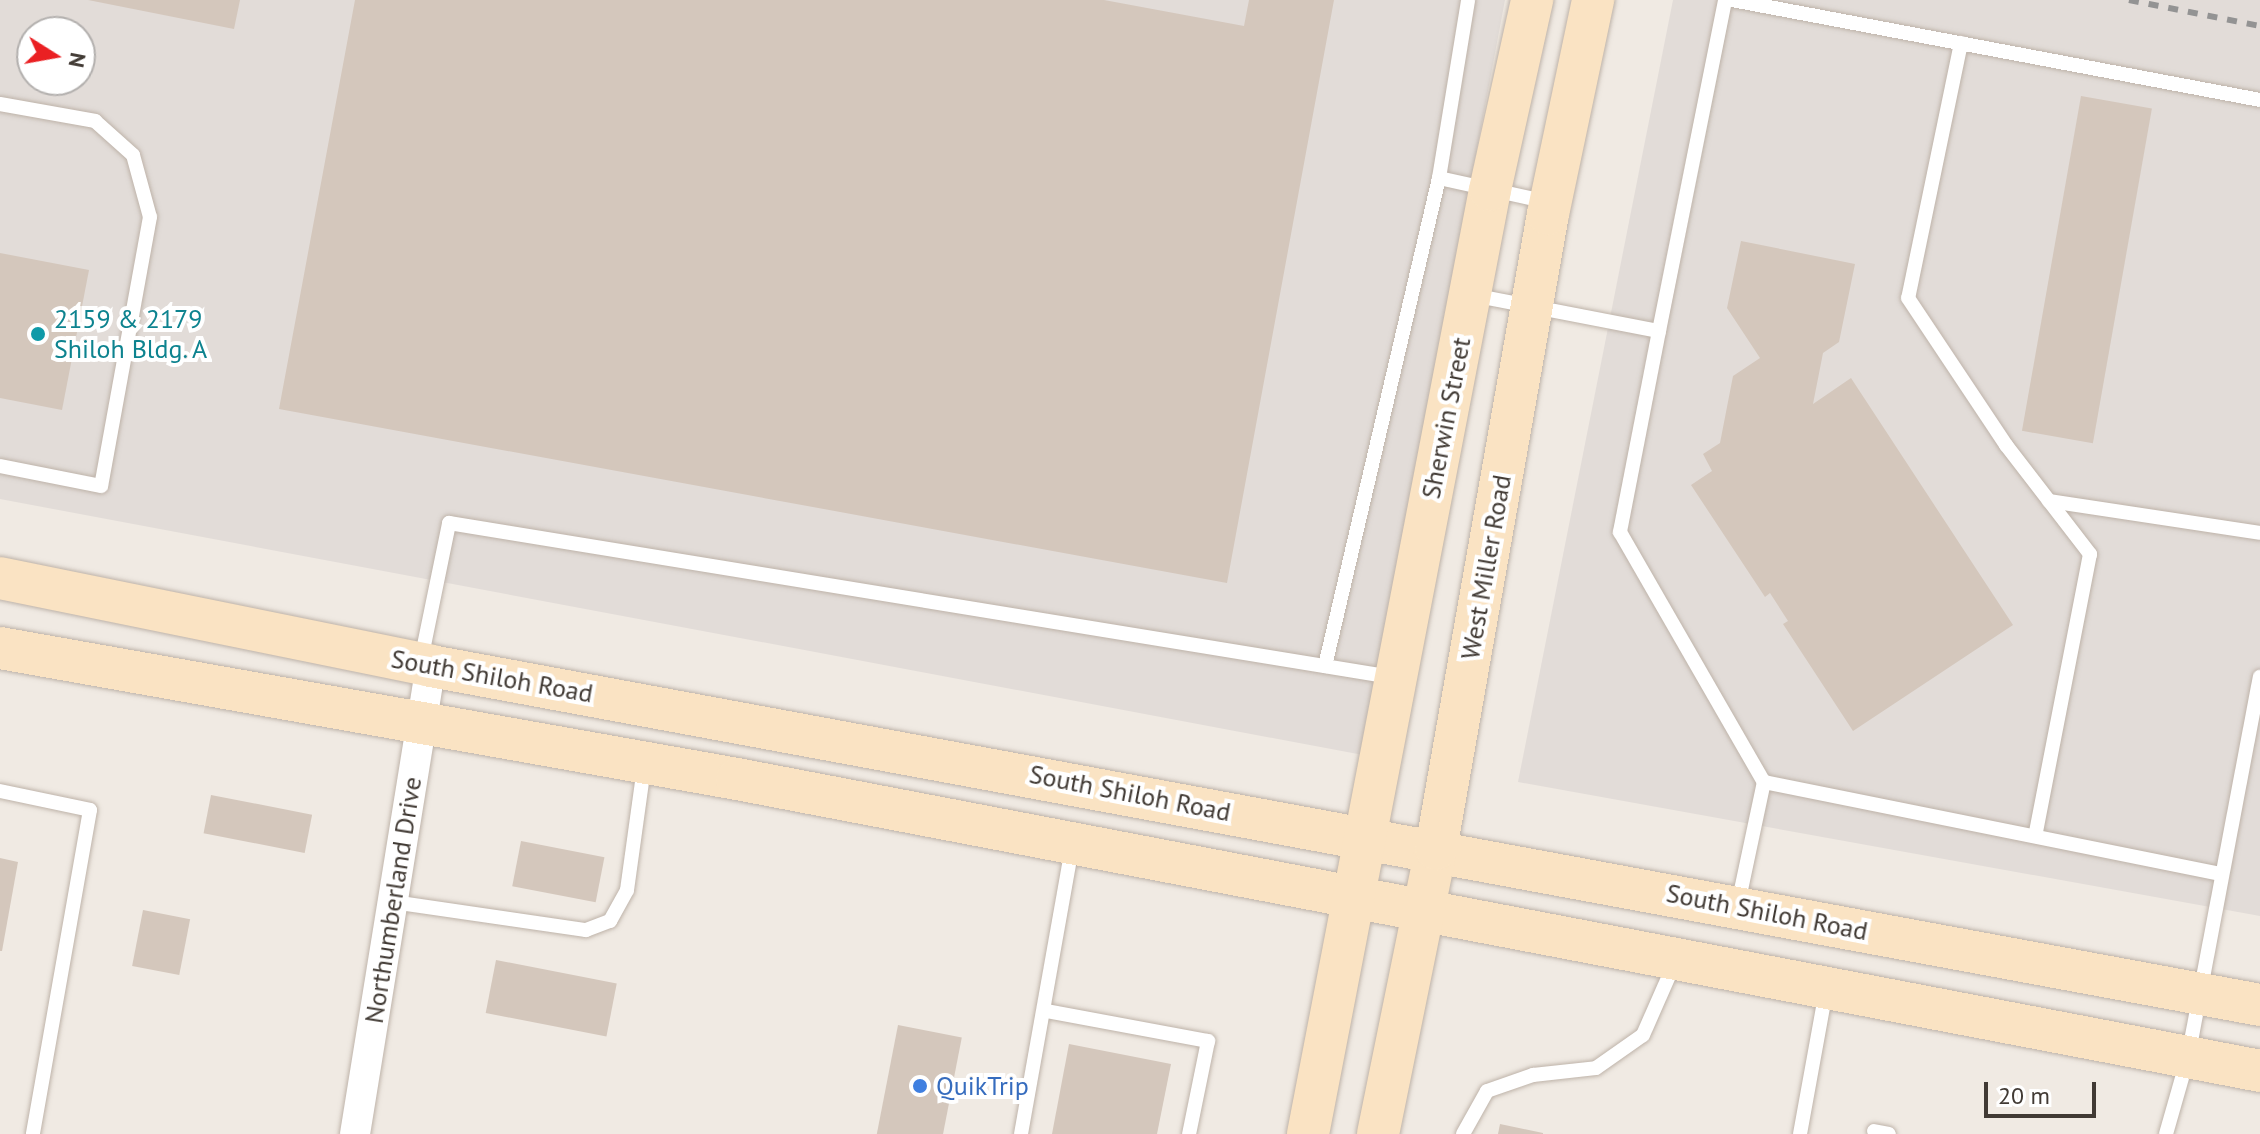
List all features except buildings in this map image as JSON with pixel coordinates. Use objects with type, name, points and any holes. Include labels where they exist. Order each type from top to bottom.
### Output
[{"type":"main road","name":"Sherwin Street","points":[[1367,838],[1490,190],[1532,0]]},
{"type":"main road","name":"West Miller Road","points":[[1378,1134],[1436,849],[1588,3]]},
{"type":"main road","name":"South Shiloh Road","points":[[0,578],[426,665],[1436,849],[2260,1005]]},
{"type":"main road","points":[[0,648],[645,763],[1424,909],[2260,1071]]},
{"type":"main road","points":[[1308,1134],[1367,838]]},
{"type":"street","name":"Northumberland Drive","points":[[355,1134],[422,724],[426,665]]},
{"type":"lane","points":[[1325,666],[1439,178],[1468,0]]},
{"type":"lane","points":[[1725,0],[1620,532],[1764,782],[1737,906]]},
{"type":"lane","points":[[1732,0],[2260,100]]},
{"type":"lane","points":[[1961,43],[1908,298],[2049,501],[2090,554],[2035,836]]},
{"type":"lane","points":[[0,104],[95,121],[133,155],[150,217],[101,486],[0,466]]},
{"type":"lane","points":[[1439,178],[1551,203]]},
{"type":"lane","points":[[1470,295],[1659,331]]},
{"type":"lane","points":[[2049,501],[2260,533]]},
{"type":"lane","points":[[426,665],[449,523],[1397,678]]},
{"type":"lane","points":[[2166,1134],[2188,1057],[2260,677]]},
{"type":"lane","points":[[393,902],[586,930],[610,921],[627,890],[645,763]]},
{"type":"lane","points":[[1764,782],[2222,874]]},
{"type":"lane","points":[[0,791],[90,810],[33,1134]]},
{"type":"lane","points":[[1021,1134],[1046,1011],[1072,844]]},
{"type":"lane","points":[[1463,1134],[1487,1091],[1533,1075],[1596,1068],[1643,1035],[1677,958]]},
{"type":"lane","points":[[1800,1134],[1826,987]]},
{"type":"lane","points":[[1046,1011],[1208,1041],[1189,1134]]},
{"type":"shaded area","points":[[0,0],[1505,0],[1363,755],[0,499]]},
{"type":"shaded area","points":[[1673,0],[2260,0],[2260,916],[1518,782]]},
{"type":"railway","points":[[2129,0],[2260,26]]},
{"type":"place","name":"2159 & 2179 Shiloh Bldg. A","points":[[38,334]]},
{"type":"place","name":"QuikTrip","points":[[920,1086]]}]
